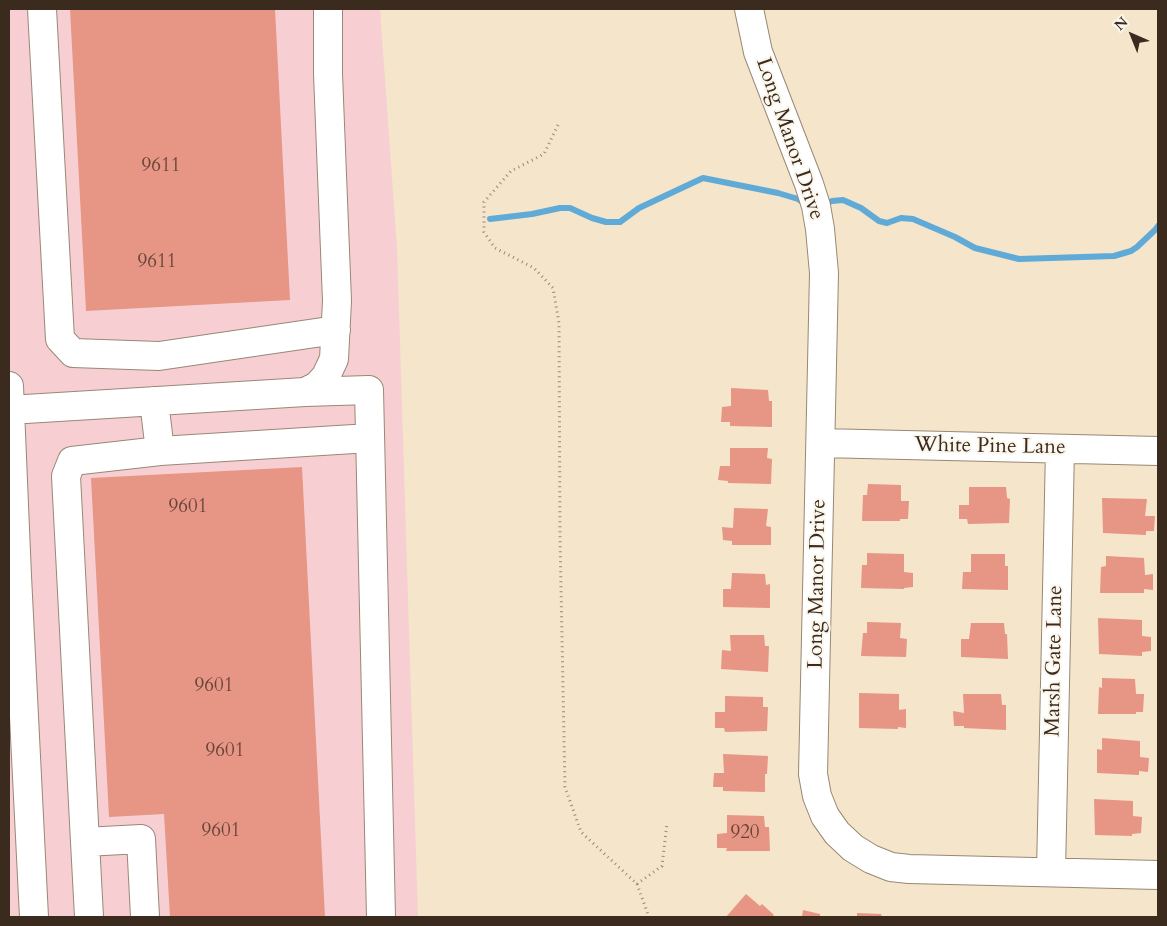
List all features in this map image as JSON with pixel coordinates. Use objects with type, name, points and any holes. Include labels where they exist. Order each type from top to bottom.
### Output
[{"type":"street","points":[[42,9],[60,339],[73,353],[159,356],[336,330]]},
{"type":"street","points":[[305,392],[317,386],[326,376],[334,359],[336,330],[337,301],[328,74],[328,9]]},
{"type":"street","name":"Long Manor Drive","points":[[749,9],[758,52],[809,184],[816,206],[820,229],[824,273],[814,774],[817,796],[826,816],[837,833],[853,848],[871,859],[891,867],[1158,875]]},
{"type":"street","points":[[34,917],[9,402],[154,401],[369,390],[381,917]]},
{"type":"street","points":[[154,401],[160,451]]},
{"type":"street","points":[[89,917],[66,476],[72,461],[160,451],[370,438]]},
{"type":"street","name":"White Pine Lane","points":[[821,443],[1158,451]]},
{"type":"street","name":"Marsh Gate Lane","points":[[1051,872],[1060,449]]},
{"type":"street","points":[[85,842],[141,839],[145,917]]},
{"type":"path","points":[[558,124],[544,154],[511,171],[484,202],[484,232],[495,248],[534,268],[553,288],[559,323],[560,537],[565,787],[581,832],[637,884],[649,917]]},
{"type":"path","points":[[637,884],[662,866],[667,823]]},
{"type":"shaded area","points":[[9,9],[380,9],[397,248],[418,917],[9,917]]},
{"type":"building","points":[[70,9],[275,9],[290,300],[86,311]]},
{"type":"building","points":[[731,388],[768,390],[769,401],[772,401],[772,427],[730,426],[730,422],[721,422],[722,407],[731,406]]},
{"type":"building","points":[[730,448],[768,448],[767,458],[772,459],[771,484],[728,483],[728,481],[718,480],[720,466],[730,466]]},
{"type":"building","points":[[302,467],[325,917],[170,917],[164,814],[109,817],[91,478]]},
{"type":"building","points":[[868,484],[901,485],[901,501],[909,501],[908,519],[900,519],[900,521],[862,521],[863,495],[867,495]]},
{"type":"building","points":[[969,487],[1006,487],[1007,498],[1010,499],[1009,523],[968,524],[967,519],[959,519],[959,505],[969,505]]},
{"type":"building","points":[[1102,498],[1147,499],[1145,516],[1155,516],[1154,531],[1146,531],[1146,535],[1103,533]]},
{"type":"building","points":[[734,508],[768,509],[766,526],[771,527],[771,545],[732,545],[732,541],[723,540],[722,527],[733,528]]},
{"type":"building","points":[[867,553],[904,554],[904,572],[913,573],[913,587],[904,589],[861,588],[862,565],[867,565]]},
{"type":"building","points":[[971,554],[1005,554],[1005,566],[1008,566],[1008,590],[962,589],[963,572],[971,572]]},
{"type":"building","points":[[1106,556],[1144,558],[1145,575],[1153,574],[1153,590],[1144,589],[1144,593],[1100,593],[1101,567],[1106,566]]},
{"type":"building","points":[[732,573],[765,574],[766,585],[770,584],[770,608],[723,607],[723,589],[731,589]]},
{"type":"building","points":[[1098,618],[1142,620],[1142,636],[1151,637],[1151,651],[1142,652],[1142,656],[1099,654]]},
{"type":"building","points":[[867,622],[901,623],[900,638],[907,639],[906,657],[861,656],[863,633],[867,633]]},
{"type":"building","points":[[971,623],[1004,623],[1005,634],[1007,634],[1008,659],[961,657],[961,639],[969,639]]},
{"type":"building","points":[[730,635],[764,635],[765,646],[769,646],[768,672],[721,669],[722,650],[731,651]]},
{"type":"building","points":[[1102,678],[1135,679],[1136,694],[1144,694],[1143,712],[1136,712],[1136,714],[1098,714],[1099,687],[1102,688]]},
{"type":"building","points":[[859,693],[899,694],[899,710],[906,709],[906,728],[859,728]]},
{"type":"building","points":[[963,694],[1001,694],[1002,705],[1006,705],[1006,730],[954,726],[953,711],[964,713]]},
{"type":"building","points":[[725,696],[763,697],[763,707],[768,707],[767,731],[725,732],[724,728],[715,728],[715,712],[725,712]]},
{"type":"building","points":[[1102,738],[1140,741],[1140,757],[1149,758],[1148,772],[1139,771],[1139,775],[1097,773],[1097,749],[1102,750]]},
{"type":"building","points":[[723,754],[768,756],[765,792],[723,791],[723,787],[713,787],[714,773],[724,773]]},
{"type":"building","points":[[1094,799],[1133,801],[1133,816],[1142,817],[1141,833],[1132,834],[1132,836],[1095,835]]},
{"type":"building","points":[[727,815],[764,816],[765,827],[769,827],[770,851],[726,851],[727,848],[717,848],[717,834],[727,833]]},
{"type":"building","points":[[746,894],[760,906],[762,904],[774,915],[772,917],[726,917]]},
{"type":"building","points":[[803,910],[820,914],[820,917],[802,917]]},
{"type":"building","points":[[857,913],[881,914],[882,917],[857,917]]},
{"type":"waterway","points":[[490,219],[570,208],[606,222],[620,222],[639,208],[703,178],[778,193],[798,199],[807,205]]},
{"type":"waterway","points":[[822,205],[832,201],[843,200],[861,208],[879,221],[887,223],[901,218],[913,219],[975,248],[1019,259],[1114,256],[1131,251],[1137,247],[1158,226]]}]
